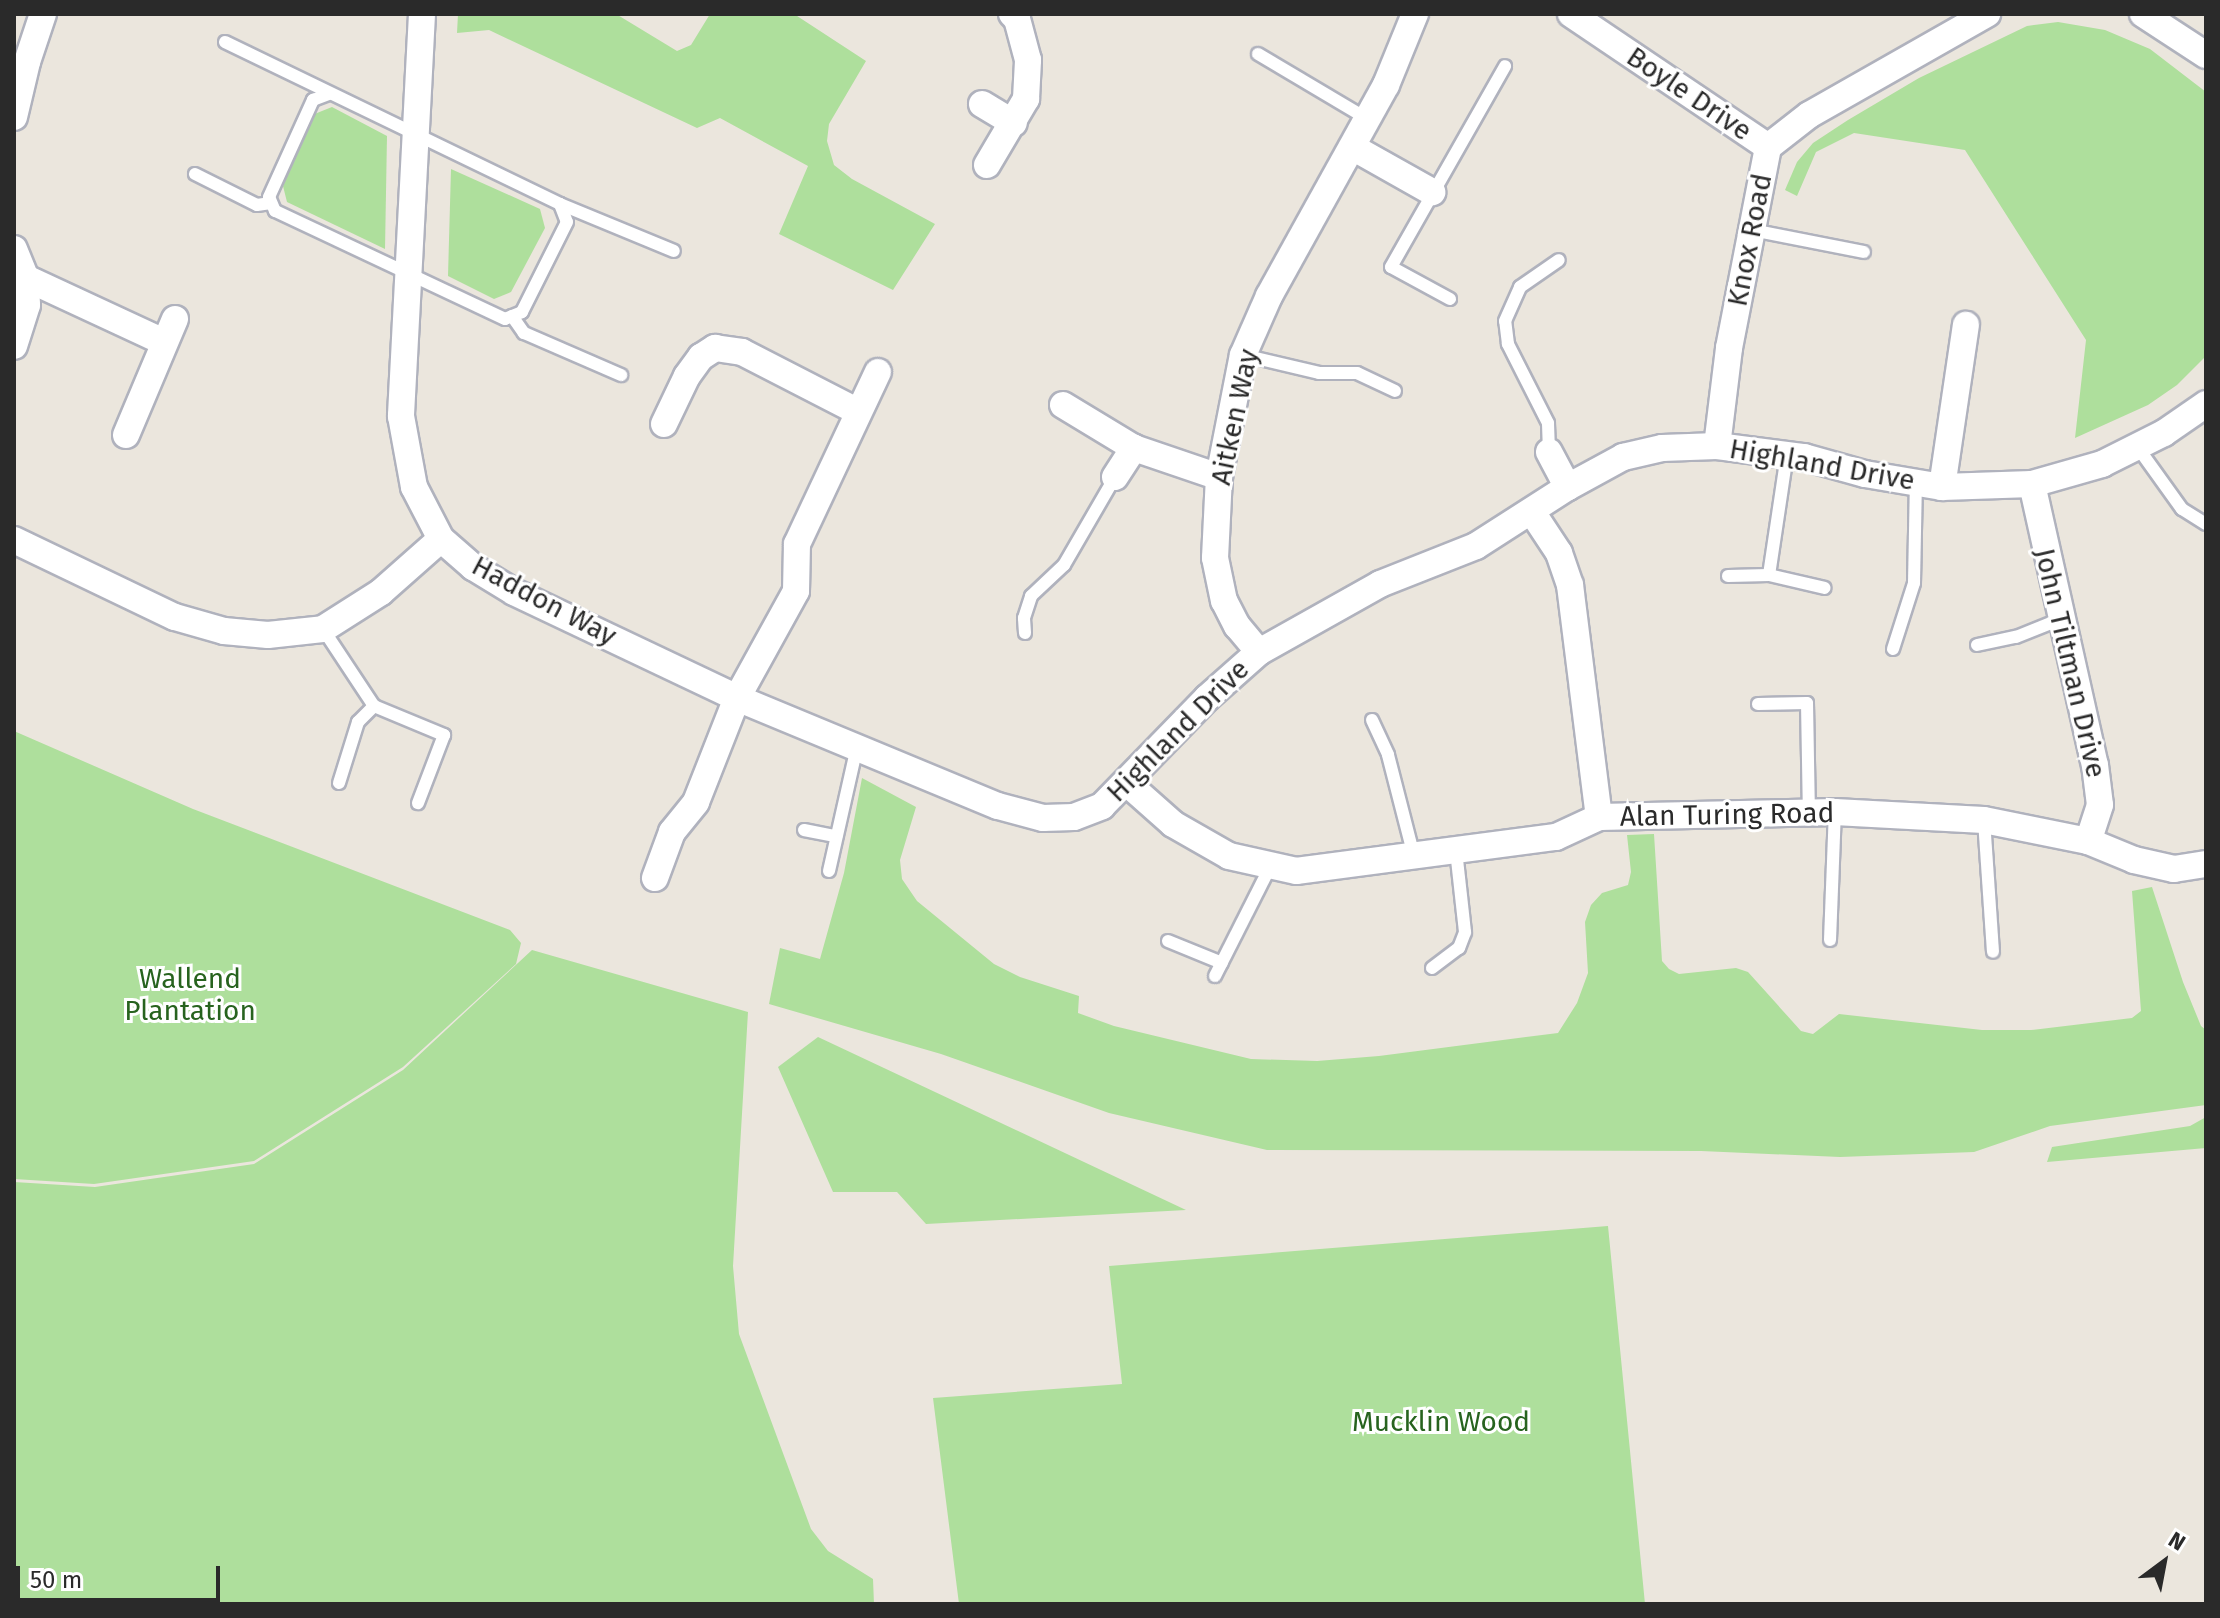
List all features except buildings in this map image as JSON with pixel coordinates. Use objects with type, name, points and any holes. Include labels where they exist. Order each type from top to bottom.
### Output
[{"type":"street","points":[[14,117],[43,14]]},
{"type":"street","name":"Haddon Way","points":[[422,14],[418,137],[401,416],[414,487],[441,539],[473,567],[514,592],[737,698],[857,747]]},
{"type":"street","name":"Aitken Way","points":[[1259,652],[1237,626],[1224,601],[1215,558],[1219,477],[1243,355],[1269,296],[1369,120],[1415,14]]},
{"type":"street","name":"Boyle Drive","points":[[1571,14],[1768,147]]},
{"type":"street","name":"Knox Road","points":[[1717,446],[1729,348],[1768,147],[1809,115],[1987,14]]},
{"type":"street","points":[[2143,14],[2206,55]]},
{"type":"street","points":[[987,165],[1026,99],[1028,60],[1018,16]]},
{"type":"street","points":[[982,104],[1014,123]]},
{"type":"street","points":[[1354,148],[1432,192]]},
{"type":"street","points":[[14,249],[26,278],[27,305],[14,346]]},
{"type":"street","points":[[26,278],[170,331],[126,435]]},
{"type":"street","name":"Highland Drive","points":[[1929,484],[1966,325]]},
{"type":"street","points":[[664,424],[687,376],[701,357],[715,348],[742,352],[857,411]]},
{"type":"street","points":[[665,871],[672,832],[696,802],[737,698],[796,591],[797,544],[878,372]]},
{"type":"street","name":"Highland Drive","points":[[857,747],[998,806],[1043,818],[1074,817],[1102,806],[1128,784],[1207,698],[1259,652],[1380,584],[1476,546],[1568,487],[1623,457],[1662,448],[1717,446],[1787,454],[1865,474],[1929,484],[2032,484],[2102,464],[2164,433],[2206,404]]},
{"type":"street","points":[[1063,405],[1134,448],[1219,477]]},
{"type":"street","points":[[1115,477],[1134,448]]},
{"type":"street","points":[[1549,452],[1568,487]]},
{"type":"street","name":"John Tiltman Drive","points":[[2032,484],[2095,765],[2100,805],[2088,841]]},
{"type":"street","points":[[1532,512],[1559,553],[1570,585],[1599,817]]},
{"type":"street","points":[[14,540],[175,617],[224,631],[268,635],[323,629],[381,592],[441,539]]},
{"type":"street","name":"Alan Turing Road","points":[[1128,784],[1173,824],[1229,856],[1296,871],[1556,837],[1599,817],[1835,812],[1984,820],[2088,841],[2134,860],[2174,869],[2206,864]]},
{"type":"lane","points":[[225,42],[560,204],[674,251]]},
{"type":"lane","points":[[1258,54],[1369,120]]},
{"type":"lane","points":[[1450,299],[1391,267],[1505,66]]},
{"type":"lane","points":[[329,94],[313,100],[269,197],[275,211],[505,319],[522,312],[567,222],[560,204]]},
{"type":"lane","points":[[195,174],[257,205],[271,203]]},
{"type":"lane","points":[[1752,230],[1864,252]]},
{"type":"lane","points":[[1549,452],[1548,423],[1508,344],[1505,321],[1520,287],[1559,260]]},
{"type":"lane","points":[[512,316],[524,333],[621,375]]},
{"type":"lane","points":[[1243,355],[1319,373],[1357,373],[1395,391]]},
{"type":"lane","points":[[2136,445],[2182,509],[2206,524]]},
{"type":"lane","points":[[1769,575],[1787,454]]},
{"type":"lane","points":[[1025,633],[1024,618],[1031,596],[1064,565],[1115,477]]},
{"type":"lane","points":[[1893,649],[1914,583],[1929,484]]},
{"type":"lane","points":[[1728,576],[1769,575],[1825,588]]},
{"type":"lane","points":[[1977,645],[2016,637],[2061,619]]},
{"type":"lane","points":[[323,629],[374,706],[444,735],[418,803]]},
{"type":"lane","points":[[1758,704],[1807,703],[1809,813]]},
{"type":"lane","points":[[339,783],[358,722],[374,706]]},
{"type":"lane","points":[[1372,720],[1388,755],[1414,856]]},
{"type":"lane","points":[[829,871],[857,747]]},
{"type":"lane","points":[[1830,940],[1835,812]]},
{"type":"lane","points":[[1984,820],[1993,952]]},
{"type":"lane","points":[[804,830],[836,836]]},
{"type":"lane","points":[[1432,968],[1459,948],[1465,932],[1456,850]]},
{"type":"lane","points":[[1215,976],[1271,865]]},
{"type":"lane","points":[[1168,941],[1222,963]]},
{"type":"green space","points":[[458,14],[616,14],[677,51],[691,45],[710,14],[794,14],[866,61],[829,124],[827,141],[834,165],[852,179],[935,224],[893,290],[779,234],[808,166],[720,118],[697,128],[489,30],[457,33]]},
{"type":"green space","points":[[2058,22],[2105,30],[2150,49],[2206,92],[2206,356],[2177,385],[2148,405],[2075,438],[2086,340],[1965,150],[1854,133],[1816,152],[1797,196],[1785,190],[1797,162],[1813,143],[1848,120],[1919,78],[2027,26]]},
{"type":"green space","points":[[332,107],[387,136],[385,249],[287,202],[283,186],[312,115]]},
{"type":"green space","points":[[451,169],[540,209],[545,228],[511,292],[494,299],[448,276]]},
{"type":"green space","name":"Wallend Plantation","points":[[14,731],[193,809],[510,930],[521,943],[516,964],[403,1067],[254,1161],[94,1184],[14,1179]]},
{"type":"green space","points":[[862,778],[916,807],[900,860],[902,879],[917,901],[994,964],[1020,977],[1079,996],[1078,1013],[1114,1026],[1251,1059],[1317,1061],[1379,1056],[1558,1033],[1577,1003],[1588,973],[1585,922],[1591,905],[1602,893],[1628,885],[1631,872],[1627,835],[1654,834],[1662,961],[1669,969],[1679,974],[1736,968],[1748,972],[1801,1031],[1813,1034],[1839,1014],[1982,1030],[2031,1030],[2132,1018],[2141,1011],[2132,891],[2152,887],[2183,982],[2201,1026],[2206,1030],[2206,1105],[2050,1126],[1974,1152],[1840,1157],[1701,1151],[1267,1150],[1109,1113],[941,1054],[769,1004],[780,948],[820,959],[844,873]]},
{"type":"green space","points":[[532,950],[748,1012],[733,1266],[739,1334],[811,1529],[828,1551],[873,1579],[874,1604],[14,1604],[14,1182],[95,1187],[254,1164],[403,1070]]},
{"type":"green space","points":[[818,1037],[1186,1210],[926,1224],[897,1192],[833,1192],[778,1067]]},
{"type":"green space","points":[[2206,1117],[2206,1148],[2047,1162],[2052,1147],[2190,1126]]},
{"type":"green space","name":"Mucklin Wood","points":[[1608,1226],[1645,1604],[959,1604],[933,1398],[1122,1384],[1109,1266]]}]
